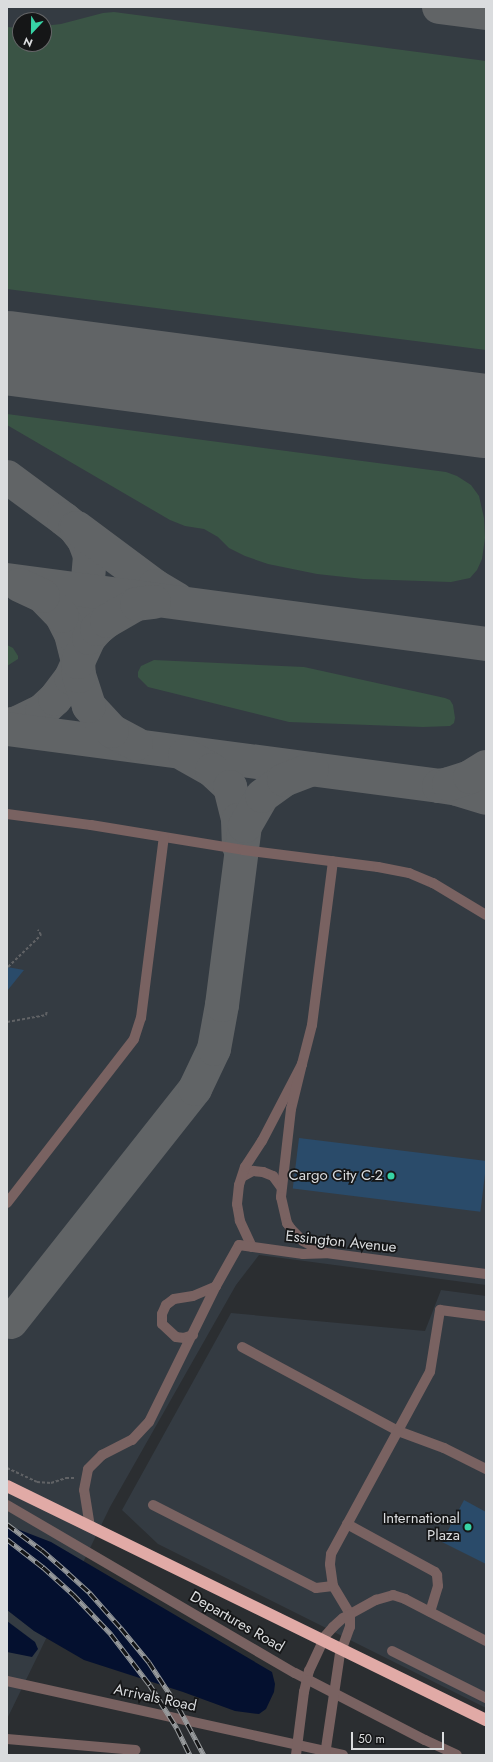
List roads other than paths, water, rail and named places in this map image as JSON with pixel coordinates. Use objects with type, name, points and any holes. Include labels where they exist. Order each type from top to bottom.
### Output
[{"type":"highway","points":[[7,1486],[486,1720]]},
{"type":"street","points":[[7,814],[243,850],[333,861],[409,873],[433,884],[486,915]]},
{"type":"street","points":[[7,1203],[134,1039],[141,1018],[164,837]]},
{"type":"street","points":[[326,1253],[303,1241],[291,1229],[283,1207],[281,1187],[291,1109],[312,1025],[333,861]]},
{"type":"street","points":[[252,1247],[240,1221],[237,1194],[242,1176],[302,1064]]},
{"type":"street","points":[[242,1176],[253,1171],[263,1172],[274,1176],[281,1187]]},
{"type":"street","name":"Essington Avenue","points":[[90,1526],[84,1490],[86,1475],[97,1458],[126,1444],[143,1429],[153,1414],[216,1286],[239,1245],[303,1254],[326,1253],[486,1274]]},
{"type":"street","points":[[192,1335],[184,1338],[176,1337],[172,1335],[162,1324],[162,1314],[166,1305],[174,1299],[193,1296],[216,1286]]},
{"type":"street","points":[[325,1753],[342,1647],[350,1627],[350,1614],[333,1586],[330,1559],[347,1524],[432,1368],[440,1310],[486,1316]]},
{"type":"street","points":[[242,1347],[398,1431],[444,1448],[486,1469]]},
{"type":"street","name":"Departures Road","points":[[7,1505],[306,1679],[458,1755]]},
{"type":"street","points":[[153,1505],[316,1588],[333,1586]]},
{"type":"street","points":[[347,1524],[435,1572],[437,1575],[438,1586],[430,1612]]},
{"type":"street","points":[[296,1750],[306,1679],[311,1664],[325,1636],[337,1622],[350,1614],[376,1600],[390,1596],[401,1598],[486,1640]]},
{"type":"street","points":[[392,1651],[486,1698]]},
{"type":"street","name":"Arrivals Road","points":[[7,1681],[296,1750],[343,1755]]},
{"type":"street","points":[[7,1739],[136,1750]]},
{"type":"water","points":[[7,1525],[51,1542],[272,1672],[275,1684],[274,1692],[266,1709],[259,1714],[235,1711],[183,1692],[84,1660],[34,1631],[7,1610]]},
{"type":"water","points":[[7,1621],[35,1642],[38,1649],[32,1657],[7,1652]]},
{"type":"railway","points":[[7,1524],[42,1550],[90,1593],[121,1628],[149,1662],[179,1708],[204,1755]]},
{"type":"railway","points":[[7,1539],[43,1567],[74,1595],[111,1634],[150,1685],[177,1728],[190,1755]]},
{"type":"place","name":"Cargo City C-2","points":[[391,1176]]},
{"type":"place","name":"International Plaza","points":[[468,1527]]}]
